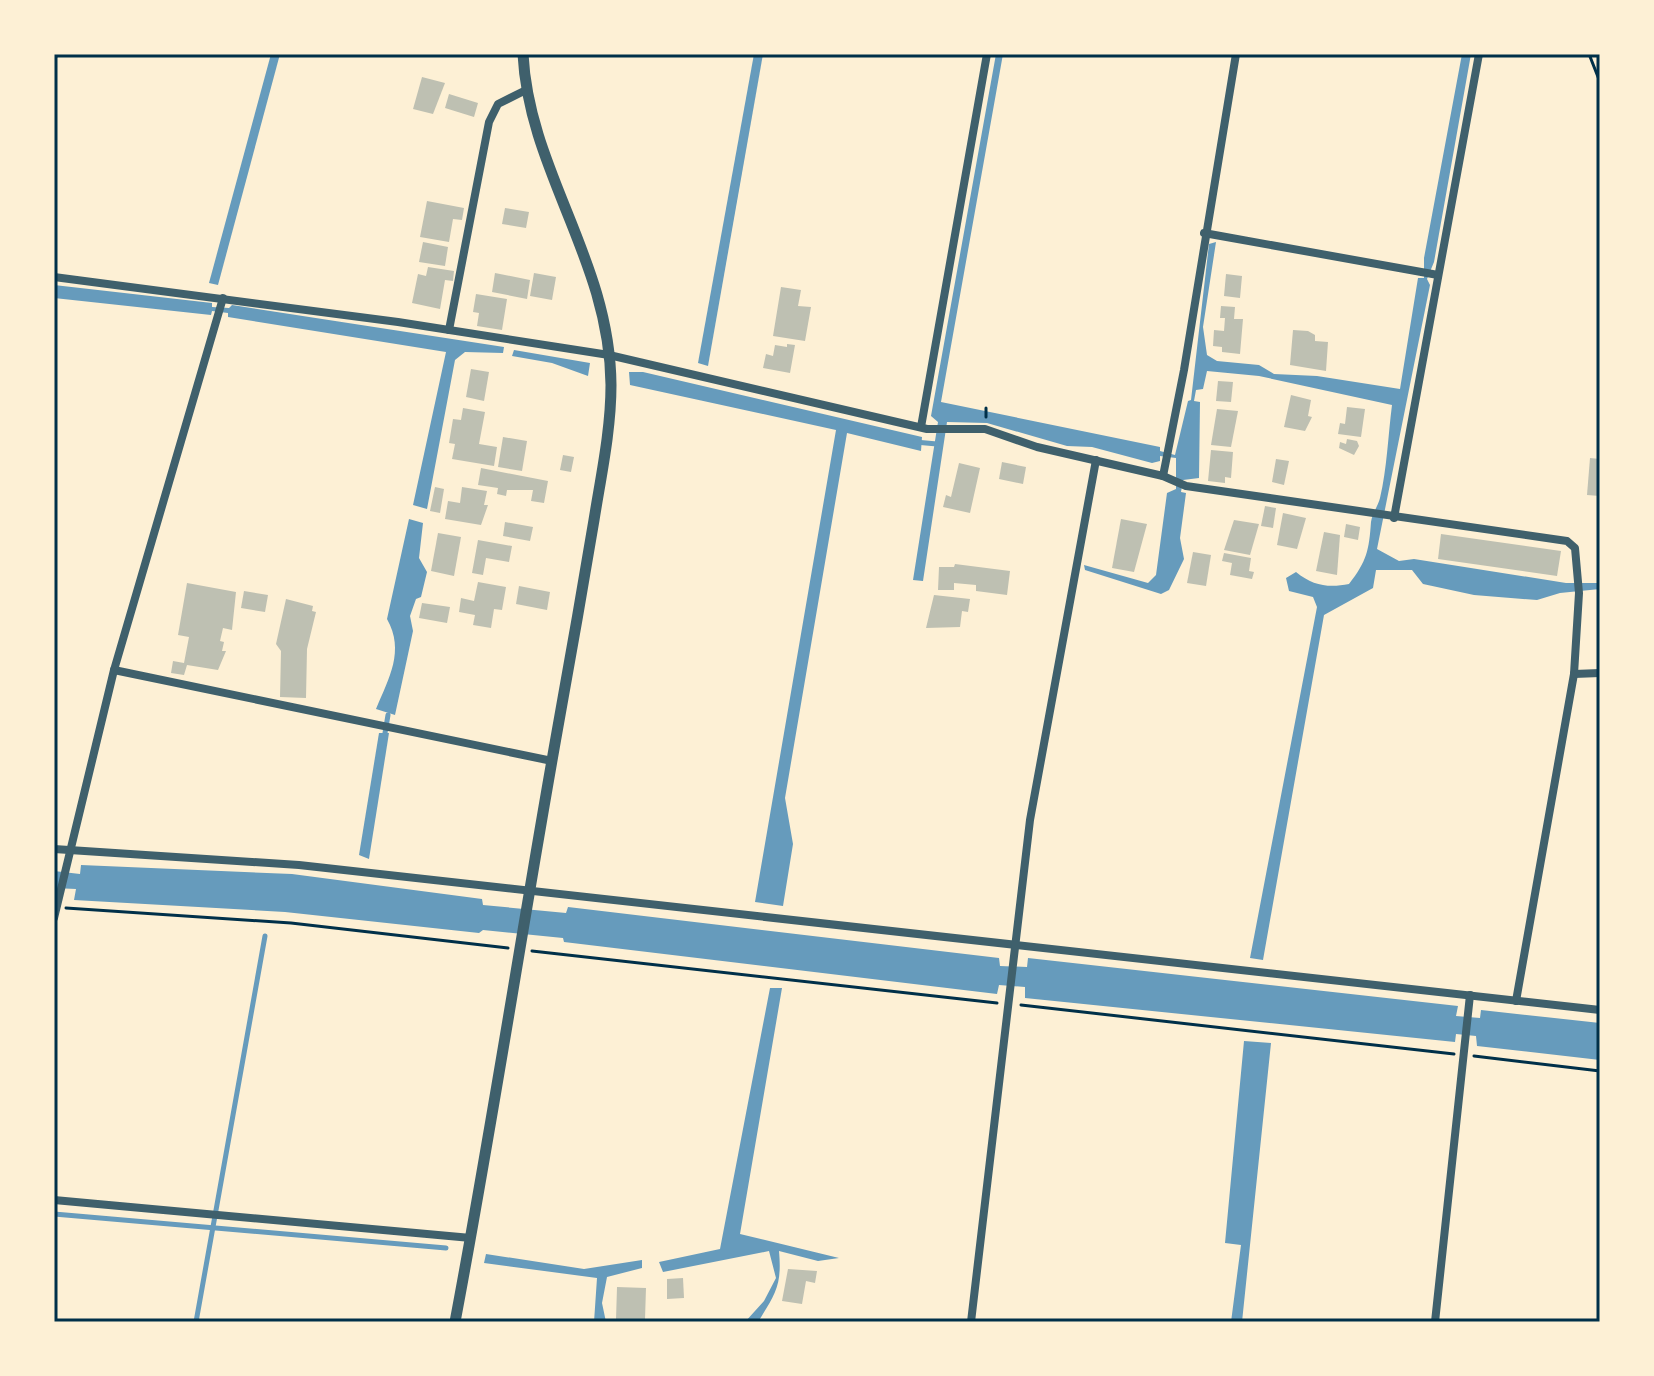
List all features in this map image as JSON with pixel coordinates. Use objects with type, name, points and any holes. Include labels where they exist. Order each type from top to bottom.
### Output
[{"type":"street","points":[[455,1322],[604,460],[611,386],[607,322],[598,287],[536,131],[526,90],[523,54]]},
{"type":"street","points":[[921,427],[987,54]]},
{"type":"street","points":[[1163,476],[1236,54]]},
{"type":"street","points":[[1394,518],[1479,54]]},
{"type":"street","points":[[449,330],[489,122],[498,104],[526,90]]},
{"type":"street","points":[[1204,233],[1438,275]]},
{"type":"street","points":[[54,277],[223,298],[609,355],[921,427],[985,429],[1037,447],[1163,476],[1186,486],[1567,541],[1575,548],[1579,593],[1574,674],[1516,1001]]},
{"type":"street","points":[[54,918],[114,670],[223,298]]},
{"type":"street","points":[[971,1322],[1030,820],[1096,460]]},
{"type":"street","points":[[114,670],[552,761]]},
{"type":"street","points":[[1574,674],[1600,673]]},
{"type":"street","points":[[54,849],[299,865],[1600,1010]]},
{"type":"street","points":[[1435,1322],[1470,995]]},
{"type":"street","points":[[54,1200],[471,1238]]},
{"type":"path","points":[[1589,54],[1600,82]]},
{"type":"path","points":[[57,907],[291,923],[1600,1071]]},
{"type":"water","points":[[271,54],[280,54],[218,285],[209,283]]},
{"type":"water","points":[[754,54],[763,54],[708,366],[698,363]]},
{"type":"water","points":[[996,54],[1003,54],[941,402],[1160,447],[1160,451],[1175,455],[1188,401],[1191,400],[1209,244],[1216,242],[1203,327],[1207,355],[1217,361],[1259,365],[1274,374],[1317,376],[1400,389],[1418,278],[1424,278],[1424,258],[1462,54],[1471,54],[1434,262],[1427,279],[1430,285],[1377,549],[1399,561],[1414,559],[1566,583],[1600,583],[1600,589],[1560,593],[1537,600],[1474,595],[1423,584],[1412,570],[1376,570],[1373,588],[1324,615],[1263,960],[1250,958],[1317,607],[1313,597],[1289,591],[1286,578],[1296,572],[1315,583],[1342,585],[1349,584],[1360,569],[1382,487],[1392,405],[1259,376],[1207,371],[1203,389],[1196,390],[1194,401],[1200,402],[1199,478],[1183,480],[1181,492],[1186,493],[1180,538],[1184,559],[1169,590],[1161,594],[1085,570],[1084,565],[1148,583],[1156,575],[1167,493],[1176,489],[1176,458],[1160,456],[1160,461],[1152,463],[1092,447],[1067,446],[987,423],[947,422],[923,581],[913,580],[938,422],[931,416]]},
{"type":"water","points":[[54,285],[212,303],[212,307],[229,308],[232,305],[504,347],[503,353],[465,352],[455,360],[427,509],[413,505],[446,352],[228,317],[228,313],[212,311],[211,315],[54,298]]},
{"type":"water","points":[[514,350],[590,363],[588,376],[552,363],[512,356]]},
{"type":"water","points":[[629,372],[643,372],[922,437],[921,451],[847,433],[785,798],[793,844],[783,906],[755,902],[836,430],[630,385]]},
{"type":"water","points":[[409,519],[423,523],[419,558],[427,572],[421,597],[416,599],[410,616],[413,631],[395,715],[376,709],[395,653],[395,642],[387,619]]},
{"type":"water","points":[[379,733],[389,733],[369,859],[359,855]]},
{"type":"water","points":[[81,865],[292,874],[482,899],[483,905],[566,913],[568,907],[999,958],[1000,966],[1027,967],[1028,958],[1458,1006],[1456,1016],[1480,1018],[1481,1010],[1600,1023],[1600,1060],[1477,1046],[1476,1036],[1456,1034],[1455,1042],[1025,998],[1025,987],[999,985],[997,994],[564,942],[563,938],[483,930],[479,933],[285,912],[74,900],[76,889],[54,888],[54,871],[80,874]]},
{"type":"water","points":[[770,988],[782,988],[740,1234],[839,1258],[818,1261],[779,1251],[780,1272],[773,1296],[758,1322],[745,1322],[764,1301],[776,1278],[769,1251],[663,1272],[659,1262],[720,1249]]},
{"type":"water","points":[[1244,1041],[1271,1043],[1242,1322],[1231,1322],[1241,1245],[1225,1243]]},
{"type":"water","points":[[486,1254],[584,1269],[642,1260],[642,1268],[607,1277],[602,1303],[606,1322],[594,1322],[597,1278],[484,1263]]},
{"type":"building","points":[[422,77],[445,83],[433,114],[413,109]]},
{"type":"building","points":[[449,94],[478,103],[474,117],[445,108]]},
{"type":"building","points":[[427,201],[464,208],[462,220],[453,219],[449,242],[420,237]]},
{"type":"building","points":[[505,208],[529,212],[526,228],[502,224]]},
{"type":"building","points":[[423,242],[448,247],[445,266],[419,262]]},
{"type":"building","points":[[428,267],[454,271],[453,281],[445,280],[440,309],[412,303],[418,274],[426,276]]},
{"type":"building","points":[[495,273],[530,280],[527,299],[492,292]]},
{"type":"building","points":[[534,273],[556,277],[552,300],[530,296]]},
{"type":"building","points":[[1226,274],[1242,276],[1240,298],[1224,296]]},
{"type":"building","points":[[781,287],[801,290],[798,306],[811,307],[805,341],[773,336]]},
{"type":"building","points":[[476,294],[507,299],[502,330],[477,326],[479,313],[473,312]]},
{"type":"building","points":[[1221,306],[1235,307],[1234,319],[1243,319],[1240,354],[1222,352],[1222,347],[1213,346],[1214,330],[1224,331],[1225,318],[1220,318]]},
{"type":"building","points":[[1293,330],[1308,331],[1315,335],[1315,341],[1328,342],[1326,371],[1290,365]]},
{"type":"building","points":[[787,344],[795,345],[790,373],[763,368],[766,354],[773,356],[775,345],[787,347]]},
{"type":"building","points":[[471,369],[489,372],[484,401],[466,397]]},
{"type":"building","points":[[1218,381],[1233,382],[1231,402],[1216,401]]},
{"type":"building","points":[[1291,395],[1311,400],[1308,416],[1312,417],[1305,431],[1284,427]]},
{"type":"building","points":[[1347,407],[1365,409],[1361,437],[1338,434],[1340,423],[1345,424]]},
{"type":"building","points":[[463,408],[485,412],[479,444],[497,447],[494,466],[452,459],[455,444],[449,443],[453,419],[461,420]]},
{"type":"building","points":[[1217,409],[1238,411],[1231,447],[1211,445]]},
{"type":"building","points":[[503,437],[527,441],[522,471],[498,467]]},
{"type":"building","points":[[1347,439],[1357,441],[1359,446],[1354,455],[1339,448],[1340,442],[1346,444]]},
{"type":"building","points":[[1211,450],[1233,452],[1231,478],[1225,477],[1225,483],[1208,481]]},
{"type":"building","points":[[563,455],[574,457],[571,472],[560,470]]},
{"type":"building","points":[[1590,458],[1600,459],[1600,496],[1587,495]]},
{"type":"building","points":[[1276,459],[1289,461],[1284,485],[1272,482]]},
{"type":"building","points":[[1002,462],[1026,467],[1023,484],[999,479]]},
{"type":"building","points":[[959,463],[980,468],[970,513],[943,507],[946,495],[951,497]]},
{"type":"building","points":[[481,468],[548,481],[544,503],[531,501],[533,490],[507,490],[506,496],[497,494],[498,488],[478,485]]},
{"type":"building","points":[[435,487],[444,489],[440,513],[430,511]]},
{"type":"building","points":[[462,487],[487,491],[484,505],[488,505],[481,525],[445,519],[448,501],[460,503]]},
{"type":"building","points":[[1265,506],[1276,508],[1273,528],[1261,526]]},
{"type":"building","points":[[1283,513],[1306,518],[1297,549],[1277,545]]},
{"type":"building","points":[[1121,519],[1147,524],[1134,572],[1112,568]]},
{"type":"building","points":[[1234,520],[1259,524],[1250,555],[1224,550]]},
{"type":"building","points":[[505,522],[533,527],[530,541],[503,536]]},
{"type":"building","points":[[1346,524],[1360,527],[1358,540],[1344,537]]},
{"type":"building","points":[[1324,532],[1340,535],[1337,575],[1316,571]]},
{"type":"building","points":[[438,533],[461,537],[454,576],[431,571]]},
{"type":"building","points":[[1441,534],[1561,551],[1557,576],[1438,559]]},
{"type":"building","points":[[478,540],[512,546],[509,562],[486,558],[483,575],[472,573]]},
{"type":"building","points":[[1193,552],[1211,555],[1206,586],[1187,583]]},
{"type":"building","points":[[1224,553],[1251,558],[1249,571],[1254,572],[1252,579],[1230,575],[1232,563],[1222,561]]},
{"type":"building","points":[[955,564],[1010,571],[1007,595],[976,591],[976,585],[954,583],[954,590],[938,590],[939,567],[954,567]]},
{"type":"building","points":[[478,582],[506,587],[502,610],[494,609],[491,628],[473,625],[475,615],[459,612],[461,598],[474,601]]},
{"type":"building","points":[[187,583],[236,592],[232,630],[223,628],[220,641],[224,642],[222,651],[226,651],[218,670],[187,665],[184,675],[171,673],[173,661],[184,663],[189,637],[178,635]]},
{"type":"building","points":[[519,586],[550,592],[547,610],[516,604]]},
{"type":"building","points":[[244,591],[268,595],[265,612],[241,608]]},
{"type":"building","points":[[934,595],[970,599],[968,612],[962,611],[960,627],[926,628]]},
{"type":"building","points":[[286,599],[313,606],[312,611],[316,612],[307,649],[306,698],[280,697],[281,651],[276,644]]},
{"type":"building","points":[[422,603],[450,607],[447,623],[419,618]]},
{"type":"building","points":[[788,1269],[817,1271],[815,1283],[806,1281],[802,1304],[782,1301]]},
{"type":"building","points":[[683,1278],[684,1298],[667,1299],[667,1279]]},
{"type":"building","points":[[617,1287],[646,1288],[645,1319],[616,1319]]},
{"type":"waterway","points":[[915,442],[937,444]]},
{"type":"waterway","points":[[385,733],[388,715]]},
{"type":"waterway","points":[[196,1322],[265,936]]},
{"type":"waterway","points":[[54,1214],[446,1248]]}]
